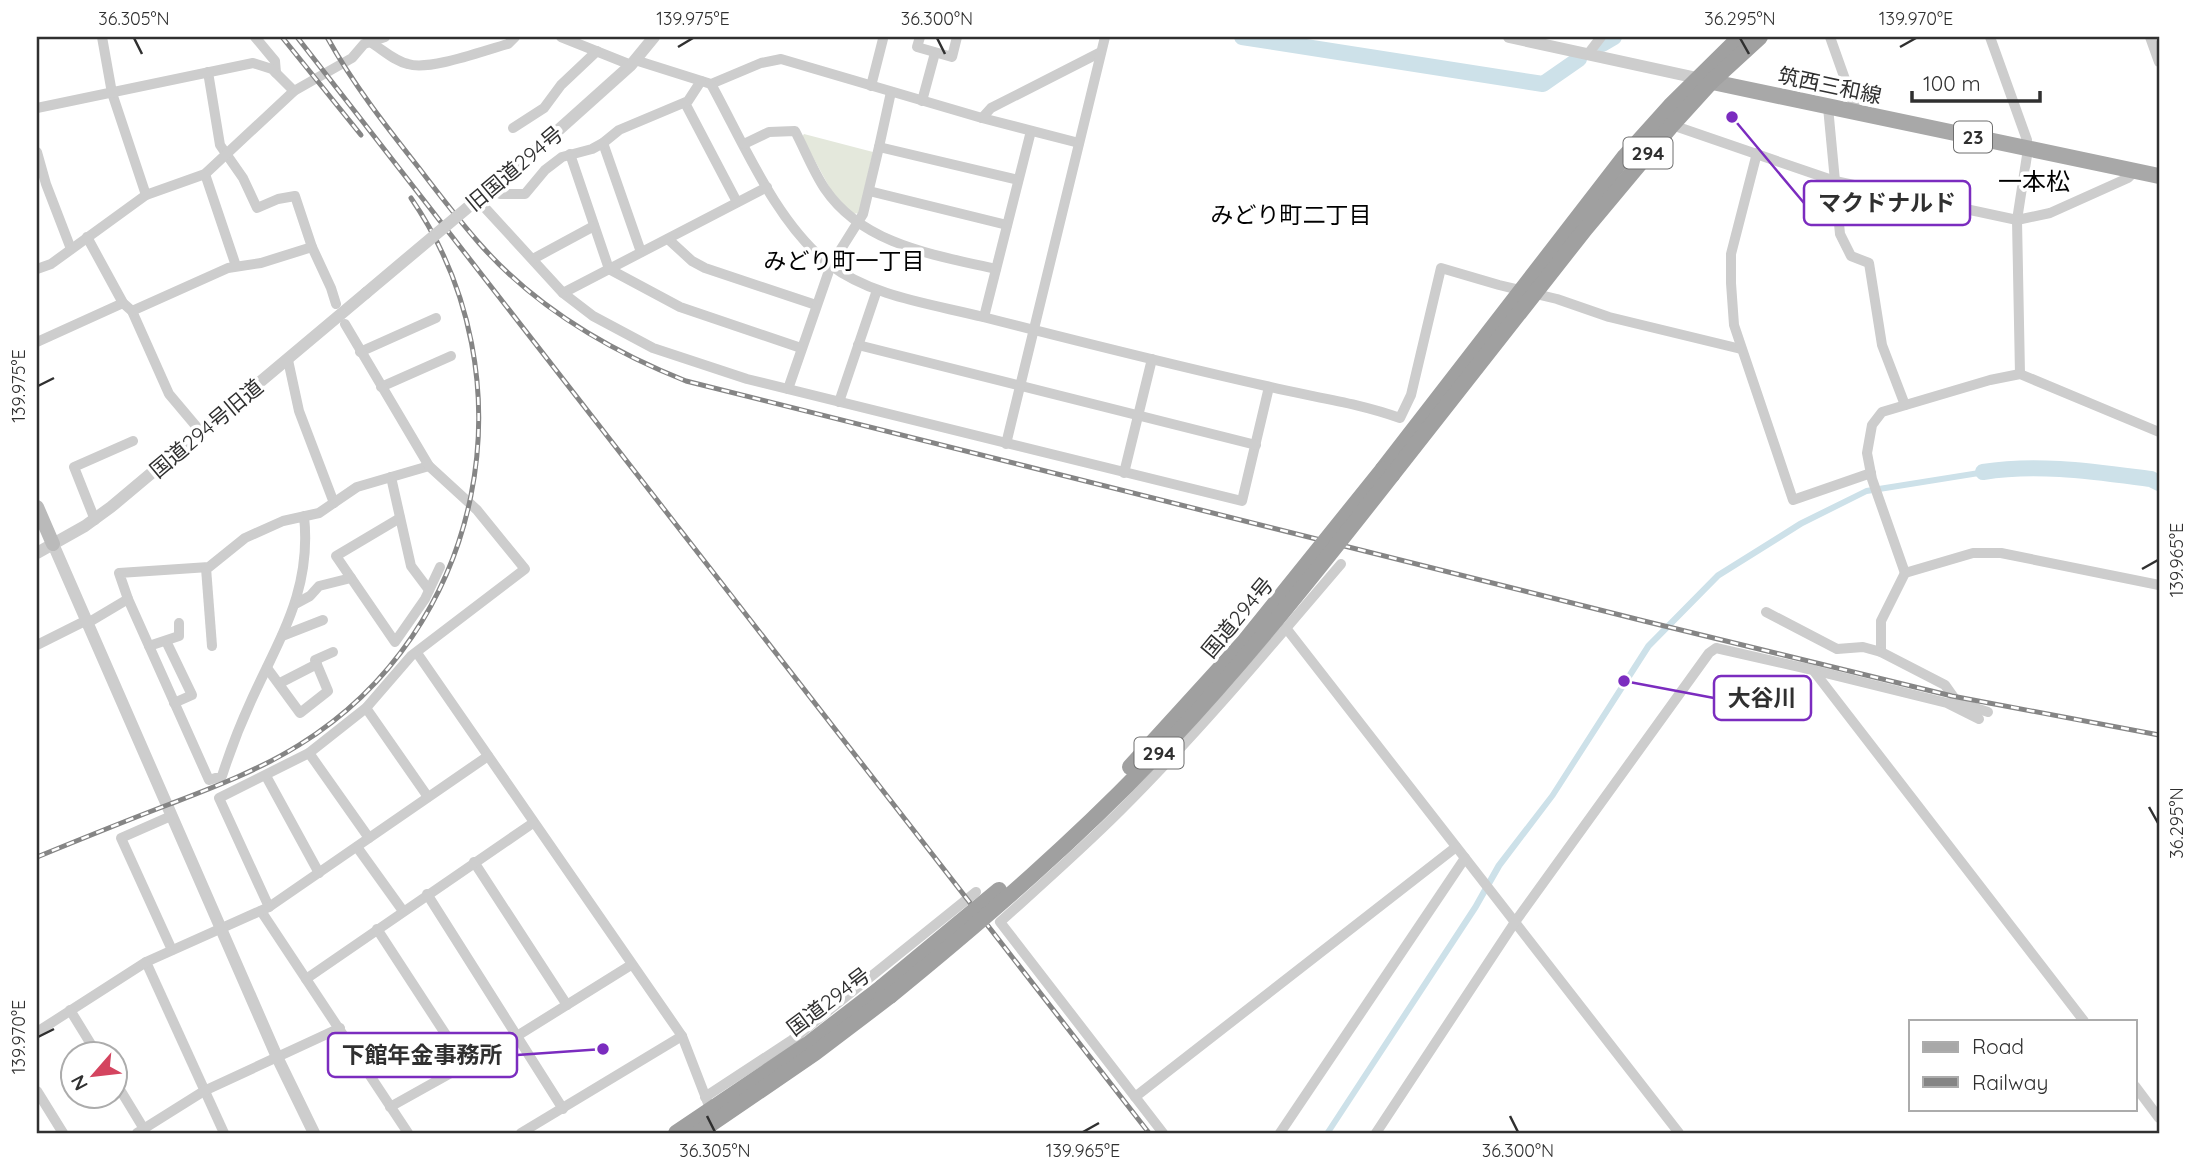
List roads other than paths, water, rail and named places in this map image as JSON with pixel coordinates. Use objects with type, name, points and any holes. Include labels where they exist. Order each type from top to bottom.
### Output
[{"type":"highway","name":"国道294号","points":[[1527,292],[1672,125],[1704,80],[1740,37]]},
{"type":"highway","name":"国道294号","points":[[676,1133],[711,1116],[808,1044],[886,991],[1035,859],[1150,746],[1243,643],[1387,472],[1527,292],[1625,156],[1704,80],[1760,37]]},
{"type":"highway","name":"国道294号","points":[[698,1133],[711,1116]]},
{"type":"main road","name":"筑西三和線","points":[[1704,80],[2159,176]]},
{"type":"main road","points":[[37,507],[53,544]]},
{"type":"street","points":[[102,37],[112,93],[146,194]]},
{"type":"street","points":[[255,37],[275,61],[276,73]]},
{"type":"street","points":[[37,269],[51,264],[146,194],[205,174],[294,91],[352,58],[367,41],[385,37]]},
{"type":"street","points":[[367,41],[411,66],[426,65],[508,44],[515,37]]},
{"type":"street","points":[[561,37],[633,63],[706,82],[767,187],[799,235],[831,265],[877,290],[1269,387],[1368,406],[1400,418],[1410,395],[1441,268],[1609,317],[1741,349]]},
{"type":"street","name":"旧国道294号","points":[[366,293],[535,151],[633,63],[654,37]]},
{"type":"street","points":[[920,37],[917,47],[952,57],[957,37]]},
{"type":"street","points":[[1006,444],[1105,37]]},
{"type":"street","points":[[1510,37],[1704,80]]},
{"type":"street","points":[[1588,54],[1601,37]]},
{"type":"street","points":[[1830,37],[1857,113]]},
{"type":"street","points":[[1990,37],[2028,149],[2017,220],[2021,374]]},
{"type":"street","points":[[2150,37],[2159,62]]},
{"type":"street","points":[[872,86],[883,39]]},
{"type":"street","points":[[513,127],[544,108],[561,85],[597,51]]},
{"type":"street","points":[[982,118],[991,108],[1101,52]]},
{"type":"street","points":[[922,101],[935,54]]},
{"type":"street","points":[[500,194],[525,194],[544,170],[562,156],[592,149],[603,144],[619,130],[685,103],[706,82],[781,59],[1079,144]]},
{"type":"street","points":[[37,108],[253,63],[264,65],[276,73],[294,91]]},
{"type":"street","points":[[208,72],[220,145],[224,154],[243,178],[257,208],[278,199],[295,196],[312,247],[336,304]]},
{"type":"street","points":[[788,389],[831,265],[859,224],[891,92]]},
{"type":"street","points":[[685,103],[737,202]]},
{"type":"street","points":[[1828,107],[1840,234],[1851,256],[1869,263],[1882,345],[1905,405]]},
{"type":"street","points":[[1672,125],[1835,181],[2017,220],[2050,213],[2128,178],[2135,171]]},
{"type":"street","points":[[744,144],[769,132],[794,131],[825,188],[859,224],[898,243],[996,269]]},
{"type":"street","points":[[984,317],[1031,131]]},
{"type":"street","points":[[603,144],[641,252]]},
{"type":"street","points":[[879,146],[1018,180]]},
{"type":"street","points":[[37,152],[71,249]]},
{"type":"street","points":[[1756,153],[1731,254],[1734,326],[1793,500],[1872,476]]},
{"type":"street","points":[[570,154],[609,269],[680,307],[802,348]]},
{"type":"street","points":[[205,174],[236,266]]},
{"type":"street","points":[[563,293],[767,187]]},
{"type":"street","points":[[869,191],[1007,225]]},
{"type":"street","points":[[486,209],[563,293],[593,316],[653,348],[705,367],[788,389],[1242,501],[1269,387]]},
{"type":"street","points":[[533,259],[594,226]]},
{"type":"street","points":[[87,237],[123,303],[132,311],[169,394],[201,432]]},
{"type":"street","points":[[668,239],[692,261],[705,268],[816,305]]},
{"type":"street","points":[[132,311],[236,266],[261,263],[312,247]]},
{"type":"street","points":[[839,402],[877,290]]},
{"type":"street","name":"国道294号旧道","points":[[37,553],[95,520],[366,293]]},
{"type":"street","points":[[37,341],[123,303]]},
{"type":"street","points":[[360,352],[436,318]]},
{"type":"street","points":[[345,324],[429,466],[477,510],[525,569],[411,656],[366,708],[309,753],[219,798],[265,909],[306,979],[408,1133]]},
{"type":"street","points":[[858,345],[1256,444]]},
{"type":"street","points":[[382,387],[451,356]]},
{"type":"street","points":[[1124,473],[1152,359]]},
{"type":"street","points":[[288,360],[299,411],[334,503]]},
{"type":"street","points":[[1881,652],[1881,621],[1905,573],[1872,476],[1867,453],[1872,425],[1882,412],[1990,380],[2021,374],[2159,432]]},
{"type":"street","points":[[95,520],[74,467],[133,441]]},
{"type":"street","points":[[304,516],[306,539],[297,603],[246,713],[222,776],[209,780],[128,599],[119,573],[209,567],[245,538],[283,521],[304,516],[319,513],[357,487],[429,466]]},
{"type":"street","points":[[391,477],[411,566],[429,590]]},
{"type":"street","points":[[400,518],[336,556],[395,642],[429,590],[440,567]]},
{"type":"street","points":[[53,544],[277,1057],[314,1133]]},
{"type":"street","points":[[1905,573],[1973,553],[2001,553],[2159,585]]},
{"type":"street","points":[[1163,1133],[1000,922],[1141,790],[1225,699],[1341,564]]},
{"type":"street","points":[[206,568],[212,646]]},
{"type":"street","points":[[297,603],[310,596],[319,586],[351,578]]},
{"type":"street","points":[[37,645],[86,623],[128,599]]},
{"type":"street","points":[[1376,1133],[1513,920],[1709,653],[1716,648],[1947,703],[1983,715],[1957,702],[1945,685],[1881,652],[1863,647],[1837,649],[1766,612]]},
{"type":"street","points":[[282,636],[323,620]]},
{"type":"street","points":[[149,646],[179,636],[179,623]]},
{"type":"street","points":[[1286,628],[1679,1133]]},
{"type":"street","points":[[166,641],[192,695],[174,703]]},
{"type":"street","points":[[267,668],[300,713],[328,691],[315,660],[333,652]]},
{"type":"street","points":[[417,653],[682,1036],[711,1116],[792,1040],[976,892]]},
{"type":"street","points":[[280,683],[317,664]]},
{"type":"street","points":[[1813,670],[2083,1020]]},
{"type":"street","points":[[366,708],[428,797]]},
{"type":"street","points":[[309,753],[369,838]]},
{"type":"street","points":[[37,1031],[146,962],[265,909],[488,756]]},
{"type":"street","points":[[266,776],[319,873]]},
{"type":"street","points":[[171,816],[121,838],[172,950]]},
{"type":"street","points":[[306,979],[533,822]]},
{"type":"street","points":[[357,846],[403,911]]},
{"type":"street","points":[[1135,1097],[1456,847]]},
{"type":"street","points":[[474,862],[567,1005]]},
{"type":"street","points":[[1280,1133],[1468,862]]},
{"type":"street","points":[[427,894],[563,1109]]},
{"type":"street","points":[[377,929],[465,1064]]},
{"type":"street","points":[[146,962],[224,1133]]},
{"type":"street","points":[[390,1107],[517,1035],[631,965]]},
{"type":"street","points":[[70,1010],[88,1040]]},
{"type":"street","points":[[130,1110],[141,1131],[204,1091],[340,1028]]},
{"type":"street","points":[[521,1133],[682,1036]]},
{"type":"street","points":[[2136,1087],[2159,1118]]},
{"type":"street","points":[[37,1091],[63,1133]]},
{"type":"waterway","points":[[1242,37],[1543,84],[1579,59]]},
{"type":"waterway","points":[[1602,44],[1614,37]]},
{"type":"waterway","points":[[1983,472],[2025,468],[2067,470],[2151,479],[2159,483]]},
{"type":"railway","points":[[282,37],[361,135]]},
{"type":"railway","points":[[297,37],[1149,1133]]},
{"type":"railway","points":[[327,37],[382,120],[456,215],[501,266],[549,307],[601,341],[686,381],[1952,696],[2159,735]]},
{"type":"railway","points":[[37,857],[220,784],[284,754],[362,696],[412,636],[449,569],[471,496],[479,420],[472,343],[449,268],[411,198]]},
{"type":"place","name":"マクドナルド","points":[[1732,117]]},
{"type":"place","name":"大谷川","points":[[1624,681]]},
{"type":"place","name":"下館年金事務所","points":[[603,1049]]},
{"type":"district","name":"一本松","points":[[2034,181]]},
{"type":"district","name":"みどり町二丁目","points":[[1291,214]]},
{"type":"district","name":"みどり町一丁目","points":[[844,260]]}]
